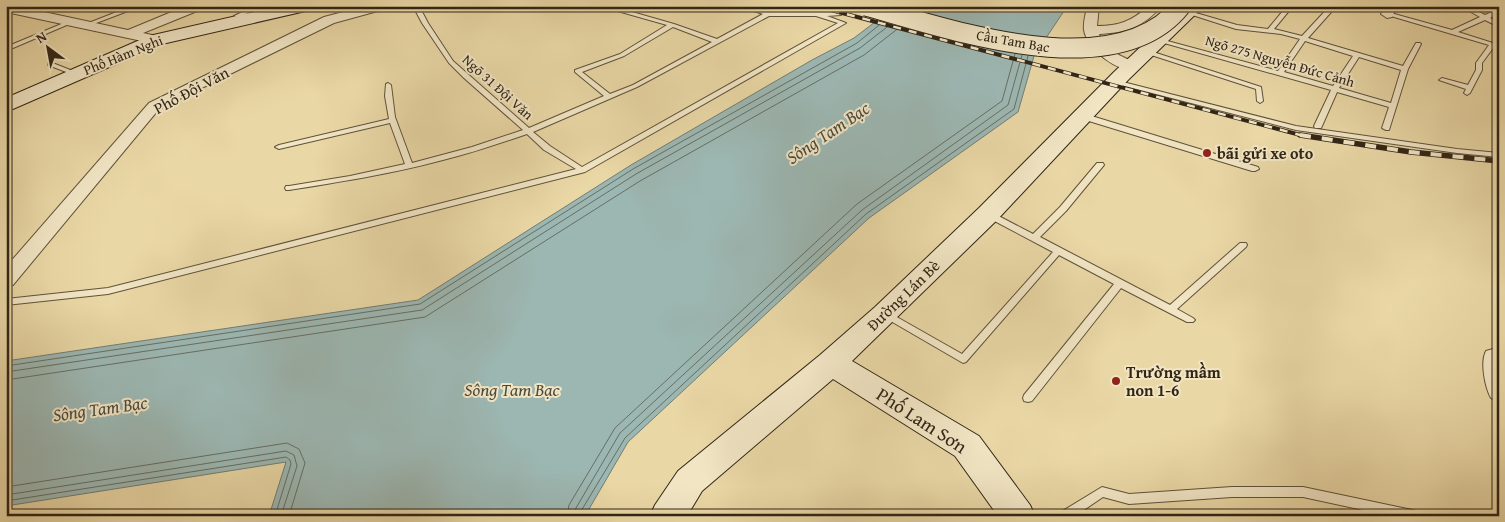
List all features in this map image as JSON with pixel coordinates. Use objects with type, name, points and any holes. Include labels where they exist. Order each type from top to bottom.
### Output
[{"type":"main road","name":"Phố Hàm Nghi","points":[[6,106],[156,40],[304,6]]},
{"type":"main road","name":"Cầu Tam Bạc","points":[[866,6],[1017,44],[1047,49],[1082,49],[1106,46],[1147,35],[1189,8]]},
{"type":"main road","name":"Đường Lán Bè","points":[[667,516],[690,481],[831,363],[884,314],[988,214],[1189,8]]},
{"type":"main road","name":"Phố Lam Sơn","points":[[831,363],[967,446],[1018,516]]},
{"type":"street","points":[[130,34],[198,6]]},
{"type":"street","name":"Phố Đội Văn","points":[[6,280],[154,106],[329,20],[381,6]]},
{"type":"street","points":[[1093,6],[1091,30],[1096,42],[1112,59],[1138,60]]},
{"type":"street","points":[[1091,30],[1117,30],[1142,20],[1156,6]]},
{"type":"street","points":[[6,8],[89,24],[156,40]]},
{"type":"street","points":[[1493,358],[1499,392]]},
{"type":"lane","points":[[89,24],[138,6]]},
{"type":"lane","points":[[237,16],[261,6]]},
{"type":"lane","name":"Ngõ 31 Đội Văn","points":[[416,6],[451,62],[483,93],[547,148],[582,170]]},
{"type":"lane","points":[[603,6],[672,25],[716,41]]},
{"type":"lane","points":[[742,6],[768,14],[839,14]]},
{"type":"lane","points":[[1269,31],[1290,6]]},
{"type":"lane","points":[[1280,73],[1304,39],[1331,9],[1325,6]]},
{"type":"lane","points":[[1472,6],[1480,10],[1473,11],[1499,25]]},
{"type":"lane","points":[[1189,8],[1236,27],[1269,31],[1304,39],[1405,69]]},
{"type":"lane","points":[[1389,10],[1493,44],[1479,63],[1479,70],[1468,90],[1442,80]]},
{"type":"lane","points":[[1453,32],[1498,12]]},
{"type":"lane","points":[[289,188],[350,178],[476,149],[609,98],[661,73],[768,14]]},
{"type":"lane","points":[[6,302],[108,291],[582,170],[843,23],[818,15]]},
{"type":"lane","points":[[6,49],[73,21]]},
{"type":"lane","points":[[609,98],[576,71],[622,55],[672,25]]},
{"type":"lane","points":[[1386,128],[1405,69],[1418,44]]},
{"type":"lane","points":[[1318,126],[1335,89],[1357,56]]},
{"type":"lane","points":[[1138,60],[1259,88],[1260,101]]},
{"type":"lane","points":[[1138,60],[1296,128],[1457,151],[1499,155]]},
{"type":"lane","name":"Ngõ 275 Nguyễn Đức Cảnh","points":[[1138,60],[1280,73],[1393,106]]},
{"type":"lane","points":[[50,64],[76,74]]},
{"type":"lane","points":[[388,85],[387,104],[391,121],[409,165]]},
{"type":"lane","points":[[1082,116],[1255,170]]},
{"type":"lane","points":[[279,147],[391,121]]},
{"type":"lane","points":[[1034,238],[1063,209],[1100,165]]},
{"type":"lane","points":[[988,214],[1190,320]]},
{"type":"lane","points":[[1170,310],[1243,245]]},
{"type":"lane","points":[[884,314],[963,359],[1058,251]]},
{"type":"lane","points":[[1028,398],[1120,283]]},
{"type":"lane","points":[[1065,516],[1102,492],[1129,499],[1232,492],[1303,492],[1412,515]]},
{"type":"water","name":"Sông Tam Bạc","points":[[896,6],[1064,6],[1064,11],[1034,56],[1018,112],[869,218],[628,442],[585,516],[269,516],[286,462],[6,506],[6,361],[418,300],[631,165],[812,60],[854,38]]},
{"type":"railway","points":[[816,6],[1301,135]]},
{"type":"railway","points":[[1301,135],[1411,152],[1499,161]]},
{"type":"place","name":"bãi gửi xe oto","points":[[1207,153]]},
{"type":"place","name":"Trường mầm non 1-6","points":[[1116,381]]}]
